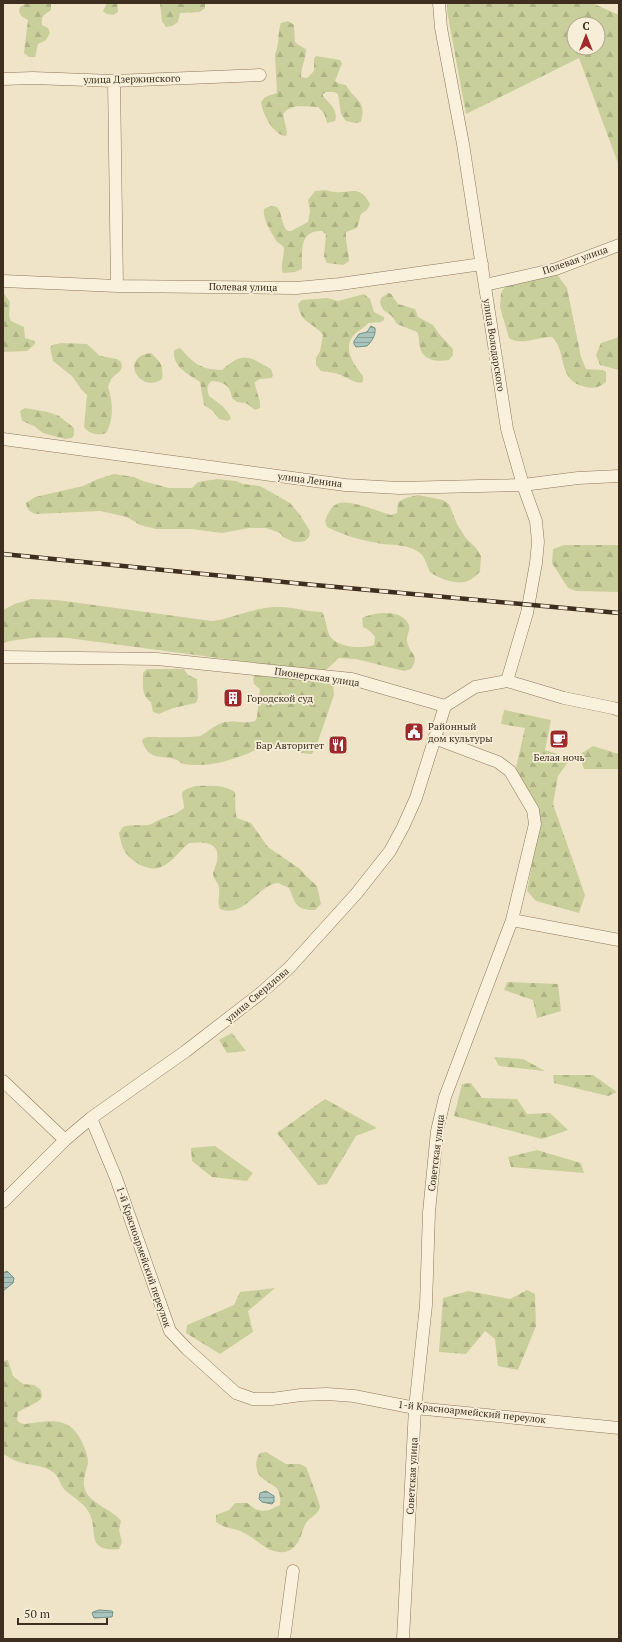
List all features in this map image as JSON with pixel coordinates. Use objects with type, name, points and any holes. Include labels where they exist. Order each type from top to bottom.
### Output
[{"type":"street","name":"улица Володарского","points":[[439,3],[441,28],[463,144],[507,429],[523,485],[536,521],[538,542],[536,563],[527,614],[507,681]]},
{"type":"street","name":"улица Дзержинского","points":[[3,79],[33,78],[114,81],[260,75]]},
{"type":"street","points":[[114,81],[117,286]]},
{"type":"street","name":"Полевая улица","points":[[485,285],[556,268],[619,245]]},
{"type":"street","name":"Полевая улица","points":[[3,281],[117,286],[296,288],[340,284],[482,264]]},
{"type":"street","name":"улица Ленина","points":[[3,439],[345,485],[399,488],[523,485],[578,478],[619,476]]},
{"type":"street","name":"Пионерская улица","points":[[3,657],[157,659],[352,679],[445,706]]},
{"type":"street","points":[[445,706],[475,687],[507,681],[564,698],[619,710]]},
{"type":"street","name":"улица Свердлова","points":[[3,1202],[65,1140],[91,1118],[186,1051],[261,994],[289,968],[356,894],[390,851],[403,827],[416,798],[445,706]]},
{"type":"street","name":"Советская улица","points":[[403,1639],[415,1408],[426,1305],[429,1212],[437,1131],[445,1097],[512,920],[535,824],[533,810],[510,771],[498,762],[434,738]]},
{"type":"street","points":[[512,920],[619,940]]},
{"type":"street","points":[[3,1081],[65,1140]]},
{"type":"street","name":"1-й Красноармейский переулок","points":[[91,1118],[116,1178],[170,1331],[187,1349],[236,1392],[253,1399],[272,1400],[301,1395],[327,1394],[354,1396],[415,1408],[619,1428]]},
{"type":"street","points":[[284,1639],[293,1571]]},
{"type":"green space","points":[[27,3],[51,3],[51,10],[46,13],[42,20],[42,25],[48,28],[50,33],[46,40],[38,44],[35,57],[29,57],[24,53],[28,20],[21,16],[19,11],[20,7]]},
{"type":"green space","points":[[107,3],[117,3],[118,12],[113,15],[107,14],[103,11]]},
{"type":"green space","points":[[160,3],[205,3],[205,8],[200,12],[180,13],[178,22],[172,26],[166,27],[162,21]]},
{"type":"green space","points":[[447,3],[592,3],[619,15],[619,166],[579,58],[466,114],[447,11]]},
{"type":"green space","points":[[288,21],[294,25],[295,42],[306,49],[301,77],[307,78],[314,71],[314,59],[316,56],[340,60],[342,63],[335,81],[346,85],[349,91],[359,101],[362,109],[361,122],[355,123],[346,121],[341,114],[338,94],[334,92],[326,92],[323,96],[335,111],[335,121],[327,123],[324,113],[318,107],[299,106],[290,108],[283,114],[287,132],[286,136],[277,132],[269,123],[261,102],[265,97],[277,93],[275,54],[281,23]]},
{"type":"green space","points":[[326,190],[333,192],[356,191],[366,197],[370,204],[367,210],[361,214],[357,228],[346,232],[349,261],[343,265],[327,263],[324,257],[326,234],[322,231],[315,232],[309,234],[303,243],[302,269],[295,272],[283,273],[282,265],[284,248],[276,240],[269,229],[264,216],[264,209],[275,206],[280,212],[285,227],[288,231],[291,231],[308,222],[310,211],[308,200],[315,191]]},
{"type":"green space","points":[[556,273],[567,288],[581,357],[586,369],[603,370],[606,372],[606,382],[594,388],[577,384],[570,379],[566,372],[557,343],[552,337],[524,341],[509,338],[500,307],[501,293],[505,287],[512,283]]},
{"type":"green space","points":[[3,292],[10,302],[9,316],[11,321],[24,327],[25,338],[35,341],[35,344],[27,351],[3,352]]},
{"type":"green space","points":[[388,293],[391,294],[398,304],[415,309],[418,317],[433,325],[453,349],[453,355],[449,360],[432,360],[427,358],[421,352],[417,332],[397,324],[391,315],[383,310],[380,302],[381,298]]},
{"type":"green space","points":[[364,294],[370,299],[374,312],[384,317],[384,320],[381,322],[368,323],[356,333],[349,344],[352,361],[363,376],[363,381],[361,383],[336,374],[321,371],[316,365],[316,358],[320,351],[323,335],[302,316],[299,311],[298,304],[302,300],[327,298],[338,301]]},
{"type":"green space","points":[[619,337],[619,370],[600,365],[596,355],[601,343]]},
{"type":"green space","points":[[61,343],[87,344],[100,356],[117,359],[121,362],[121,369],[112,378],[108,387],[112,410],[109,428],[106,433],[94,434],[84,427],[87,395],[72,376],[53,361],[50,348],[52,345]]},
{"type":"green space","points":[[180,348],[194,362],[203,367],[222,370],[235,360],[246,358],[257,361],[271,369],[273,375],[272,378],[260,379],[255,382],[260,401],[260,408],[255,410],[246,403],[237,402],[232,398],[230,390],[226,385],[220,382],[212,381],[208,387],[209,396],[224,408],[231,418],[228,421],[219,419],[213,411],[204,405],[200,382],[186,373],[178,365],[174,356],[174,350]]},
{"type":"green space","points":[[151,353],[159,361],[162,367],[162,379],[154,383],[146,382],[140,379],[136,374],[134,367],[136,361],[141,356]]},
{"type":"green space","points":[[25,408],[48,412],[59,416],[74,428],[74,435],[72,438],[65,439],[43,433],[34,426],[22,421],[20,411]]},
{"type":"green space","points":[[114,474],[134,477],[169,488],[192,488],[198,482],[217,479],[260,486],[290,503],[310,531],[309,537],[305,541],[294,542],[283,537],[280,533],[266,528],[249,528],[222,533],[191,529],[156,529],[140,525],[127,517],[100,511],[36,514],[30,511],[27,507],[26,503],[35,497],[83,486]]},
{"type":"green space","points":[[418,495],[443,500],[449,504],[457,524],[465,537],[476,548],[481,556],[480,572],[471,579],[460,582],[442,578],[430,572],[423,557],[415,550],[404,546],[377,543],[352,537],[327,527],[325,521],[328,513],[337,504],[356,504],[391,515],[397,513],[398,502]]},
{"type":"green space","points":[[564,545],[619,545],[619,592],[576,591],[568,588],[552,563],[553,549]]},
{"type":"green space","points":[[31,599],[57,600],[212,621],[270,607],[285,607],[322,612],[329,634],[333,640],[344,645],[357,647],[374,645],[375,637],[370,631],[363,627],[362,618],[380,613],[393,614],[399,615],[409,625],[407,641],[415,660],[411,669],[404,671],[356,659],[339,658],[326,670],[309,670],[68,638],[35,638],[3,643],[3,610]]},
{"type":"green space","points":[[147,669],[184,669],[188,675],[197,679],[198,698],[196,703],[173,708],[159,714],[153,712],[151,702],[144,693],[143,689],[143,673]]},
{"type":"green space","points":[[261,673],[328,682],[333,684],[334,695],[316,747],[312,754],[270,746],[221,762],[206,765],[191,765],[183,764],[174,759],[155,756],[145,747],[142,741],[147,737],[196,737],[225,722],[255,721],[257,717],[260,689],[254,684],[253,678],[255,675]]},
{"type":"green space","points":[[504,710],[551,720],[545,750],[571,758],[558,776],[553,804],[585,895],[579,913],[536,901],[527,891],[541,818],[515,772],[525,728],[501,724]]},
{"type":"green space","points":[[593,746],[619,754],[619,769],[584,769],[579,755]]},
{"type":"green space","points":[[195,786],[221,787],[235,792],[235,808],[237,818],[251,823],[268,847],[300,869],[317,886],[321,904],[315,910],[303,909],[295,902],[289,888],[278,883],[264,889],[237,909],[229,911],[220,909],[219,887],[213,873],[217,861],[217,854],[213,846],[205,843],[189,843],[169,863],[156,868],[145,867],[129,857],[123,848],[119,833],[123,827],[132,825],[149,825],[178,812],[184,808],[183,792]]},
{"type":"green space","points":[[507,982],[558,984],[561,1011],[537,1018],[533,1000],[504,990]]},
{"type":"green space","points":[[232,1033],[246,1051],[227,1053],[219,1040]]},
{"type":"green space","points":[[494,1057],[523,1059],[545,1071],[499,1066]]},
{"type":"green space","points":[[553,1075],[593,1075],[617,1092],[608,1096],[554,1083]]},
{"type":"green space","points":[[471,1083],[482,1098],[517,1099],[527,1114],[550,1113],[568,1130],[542,1139],[454,1116],[462,1084]]},
{"type":"green space","points":[[325,1099],[377,1128],[356,1136],[327,1184],[318,1185],[277,1133]]},
{"type":"green space","points":[[215,1146],[253,1173],[247,1181],[212,1177],[192,1161],[191,1148]]},
{"type":"green space","points":[[537,1150],[581,1163],[584,1173],[511,1167],[508,1157]]},
{"type":"green space","points":[[275,1288],[248,1311],[253,1332],[220,1354],[186,1333],[187,1325],[234,1305],[240,1292]]},
{"type":"green space","points":[[527,1290],[535,1294],[536,1326],[518,1370],[498,1366],[495,1339],[485,1331],[466,1354],[439,1352],[443,1298],[468,1291],[510,1299]]},
{"type":"green space","points":[[8,1360],[13,1376],[23,1384],[34,1385],[40,1389],[42,1394],[41,1399],[37,1402],[18,1412],[17,1420],[20,1423],[25,1424],[51,1421],[58,1422],[71,1427],[77,1433],[86,1452],[88,1463],[84,1481],[86,1492],[93,1500],[113,1513],[121,1521],[119,1530],[122,1542],[119,1549],[108,1549],[101,1547],[97,1543],[94,1538],[93,1525],[88,1511],[64,1489],[58,1477],[54,1473],[45,1468],[21,1463],[3,1454],[3,1361]]},
{"type":"green space","points":[[266,1452],[286,1464],[300,1464],[306,1467],[320,1507],[318,1512],[306,1523],[297,1544],[292,1549],[285,1552],[268,1549],[240,1531],[216,1522],[216,1515],[229,1510],[235,1503],[247,1503],[255,1509],[262,1511],[269,1510],[280,1505],[280,1498],[277,1489],[260,1476],[256,1468],[258,1455]]},
{"type":"water","points":[[371,326],[375,328],[375,331],[370,342],[367,346],[356,347],[354,341],[359,334],[367,332]]},
{"type":"water","points":[[7,1271],[14,1278],[13,1283],[3,1291],[3,1273]]},
{"type":"water","points":[[266,1491],[274,1496],[274,1502],[272,1504],[262,1502],[259,1499],[260,1493]]},
{"type":"water","points":[[99,1610],[112,1611],[112,1617],[94,1618],[92,1613]]},
{"type":"railway","points":[[3,554],[619,613]]},
{"type":"place","name":"Городской суд","points":[[233,698]]},
{"type":"place","name":"Районный дом культуры","points":[[414,732]]},
{"type":"place","name":"Белая ночь","points":[[559,739]]},
{"type":"place","name":"Бар Авторитет","points":[[338,745]]}]
